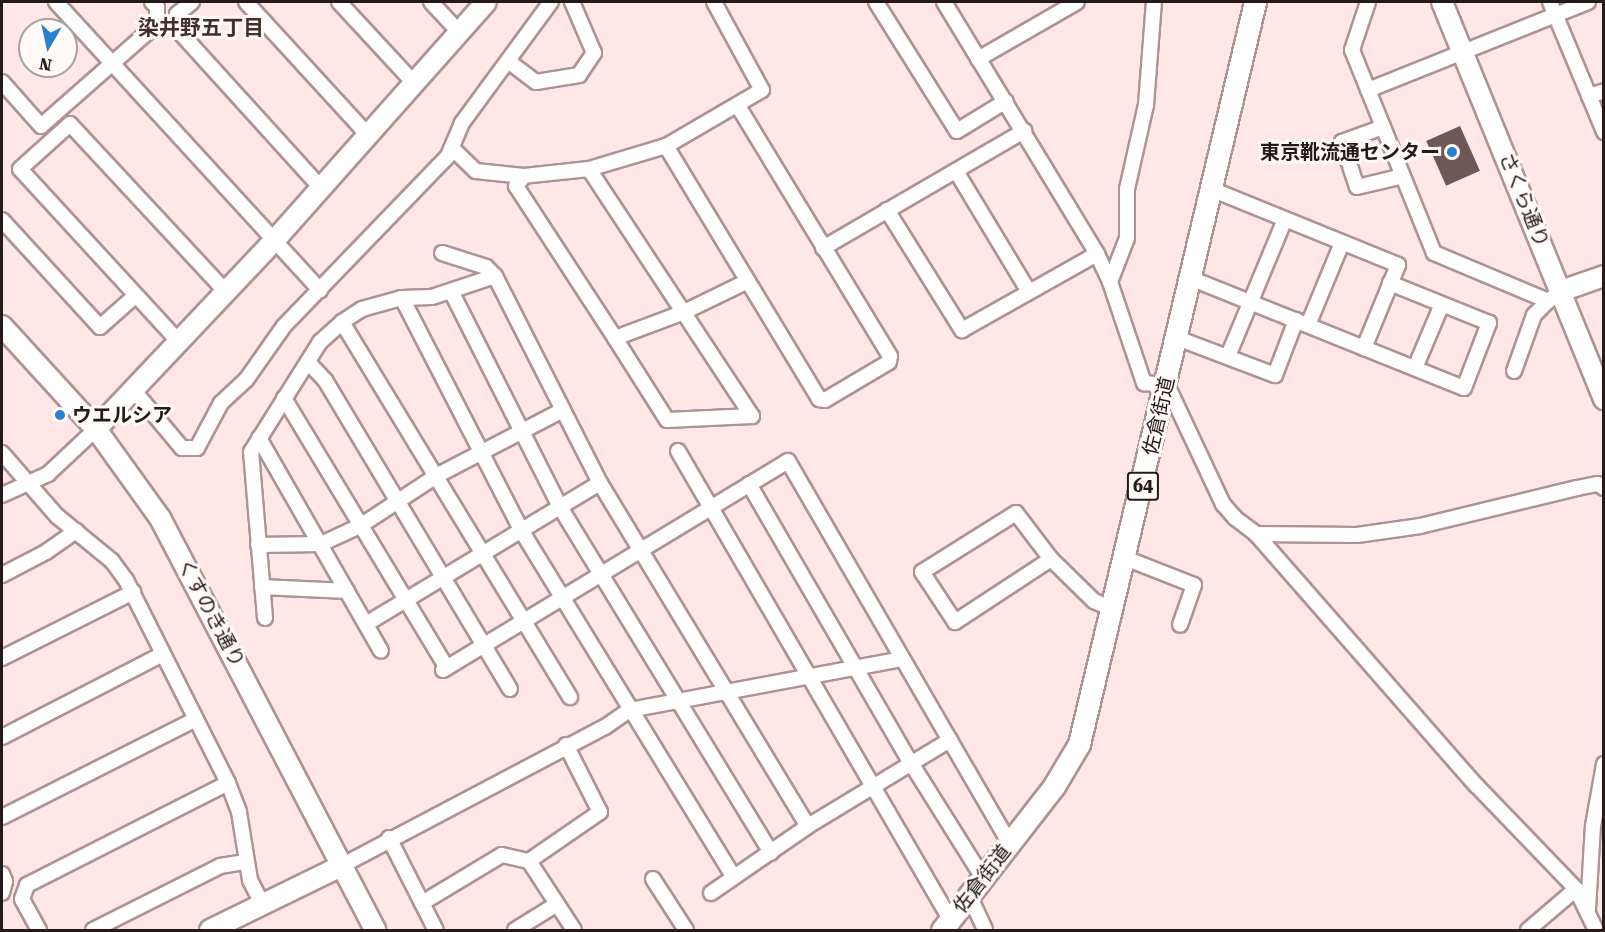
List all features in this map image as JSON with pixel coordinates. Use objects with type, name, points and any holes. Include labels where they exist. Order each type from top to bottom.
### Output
[{"type":"main road","name":"佐倉街道","points":[[946,925],[1054,786],[1079,744],[1167,385],[1255,2]]},
{"type":"street","points":[[56,2],[320,290]]},
{"type":"street","points":[[2,82],[41,126],[157,24],[157,7],[152,2]]},
{"type":"street","points":[[192,2],[177,14],[176,28],[320,187]]},
{"type":"street","points":[[246,2],[367,134]]},
{"type":"street","points":[[339,2],[414,83]]},
{"type":"street","points":[[431,2],[459,32]]},
{"type":"street","points":[[2,495],[48,474],[135,392],[274,241],[486,2]]},
{"type":"street","points":[[135,392],[182,448],[197,448],[220,403],[246,380],[284,326],[448,156],[462,123],[551,2]]},
{"type":"street","points":[[508,61],[536,82],[579,75],[594,53],[572,2]]},
{"type":"street","points":[[452,148],[476,171],[524,176],[589,169],[666,146],[738,106],[762,90],[763,86],[714,2]]},
{"type":"street","points":[[876,2],[957,131],[1006,101]]},
{"type":"street","points":[[944,2],[1097,254],[1110,282],[1144,384],[1167,385],[1223,504],[1256,534],[1476,785],[1576,890],[1588,909],[1596,930]]},
{"type":"street","points":[[978,59],[1077,2]]},
{"type":"street","points":[[1110,282],[1127,238],[1127,189],[1146,105],[1154,2]]},
{"type":"street","points":[[1368,2],[1352,50],[1434,253],[1554,296]]},
{"type":"street","name":"さくら通り","points":[[1442,2],[1463,52],[1554,296],[1604,399]]},
{"type":"street","points":[[1368,90],[1463,52],[1552,8],[1588,2]]},
{"type":"street","points":[[1552,8],[1604,132]]},
{"type":"street","points":[[1589,96],[1604,91]]},
{"type":"street","points":[[666,146],[819,399],[825,400],[890,362],[890,356],[738,106]]},
{"type":"street","points":[[180,343],[20,169],[70,124],[226,292]]},
{"type":"street","points":[[1383,127],[1342,142],[1357,187],[1403,176]]},
{"type":"street","points":[[824,248],[1024,131]]},
{"type":"street","points":[[524,176],[516,186],[667,420],[752,416],[589,169]]},
{"type":"street","points":[[956,171],[1029,292]]},
{"type":"street","points":[[1211,189],[1398,265],[1364,348]]},
{"type":"street","points":[[887,210],[963,330],[1097,254]]},
{"type":"street","points":[[1228,356],[1285,219]]},
{"type":"street","points":[[2,220],[100,327],[135,296]]},
{"type":"street","points":[[1177,338],[1275,375],[1342,243]]},
{"type":"street","points":[[442,253],[486,267],[495,276],[600,483],[723,692],[808,826]]},
{"type":"street","points":[[266,618],[250,466],[259,438],[320,342],[342,322],[362,309],[402,298],[432,297],[495,276]]},
{"type":"street","points":[[1514,370],[1534,315],[1554,296],[1604,276]]},
{"type":"street","points":[[1191,278],[1464,388],[1489,323],[1390,283]]},
{"type":"street","points":[[615,338],[682,313],[748,281]]},
{"type":"street","points":[[451,291],[560,507],[771,853]]},
{"type":"street","points":[[402,298],[479,453],[521,530],[629,710],[734,877]]},
{"type":"street","points":[[1415,368],[1442,304]]},
{"type":"street","points":[[342,322],[480,553],[570,697]]},
{"type":"street","name":"くすのき通り","points":[[2,326],[96,429],[160,518],[375,930]]},
{"type":"street","points":[[309,362],[325,380],[510,689]]},
{"type":"street","points":[[284,398],[445,669],[788,461],[1010,844]]},
{"type":"street","points":[[258,545],[321,544],[360,526],[436,476],[563,410]]},
{"type":"street","points":[[259,438],[381,651]]},
{"type":"street","points":[[678,451],[872,786],[946,925]]},
{"type":"street","points":[[2,453],[26,483],[76,531],[112,561],[133,592],[228,783],[239,812],[246,862],[262,904]]},
{"type":"street","points":[[366,624],[480,553],[600,483]]},
{"type":"street","points":[[749,484],[911,763],[983,878]]},
{"type":"street","points":[[1256,534],[1368,534],[1420,526],[1577,488],[1598,484],[1604,488]]},
{"type":"street","points":[[1051,559],[955,622],[922,572],[1016,513],[1051,559],[1094,601],[1113,609]]},
{"type":"street","points":[[2,575],[46,552],[76,531]]},
{"type":"street","points":[[1125,558],[1194,585],[1180,625]]},
{"type":"street","points":[[262,587],[346,591]]},
{"type":"street","points":[[2,658],[133,592]]},
{"type":"street","points":[[2,737],[163,654]]},
{"type":"street","points":[[210,930],[340,866],[566,745],[605,727],[629,710],[901,659]]},
{"type":"street","points":[[2,817],[196,719]]},
{"type":"street","points":[[711,893],[808,826],[950,740]]},
{"type":"street","points":[[529,861],[600,812],[566,745]]},
{"type":"street","points":[[1588,909],[1593,826],[1604,764]]},
{"type":"street","points":[[39,930],[22,899],[27,885],[228,783]]},
{"type":"street","points":[[389,838],[436,930]]},
{"type":"street","points":[[422,903],[502,855],[529,861],[574,930]]},
{"type":"street","points":[[93,930],[220,866],[246,862]]},
{"type":"street","points":[[2,874],[5,881],[2,893]]},
{"type":"street","points":[[653,879],[679,928]]},
{"type":"street","points":[[1528,930],[1576,890]]},
{"type":"street","points":[[969,895],[985,930]]},
{"type":"street","points":[[515,930],[557,904]]},
{"type":"building","points":[[1460,126],[1480,171],[1446,186],[1426,141]]},
{"type":"place","name":"東京靴流通センター","points":[[1452,152]]},
{"type":"place","name":"ウエルシア","points":[[60,415]]},
{"type":"district","name":"染井野五丁目","points":[[201,28]]}]
